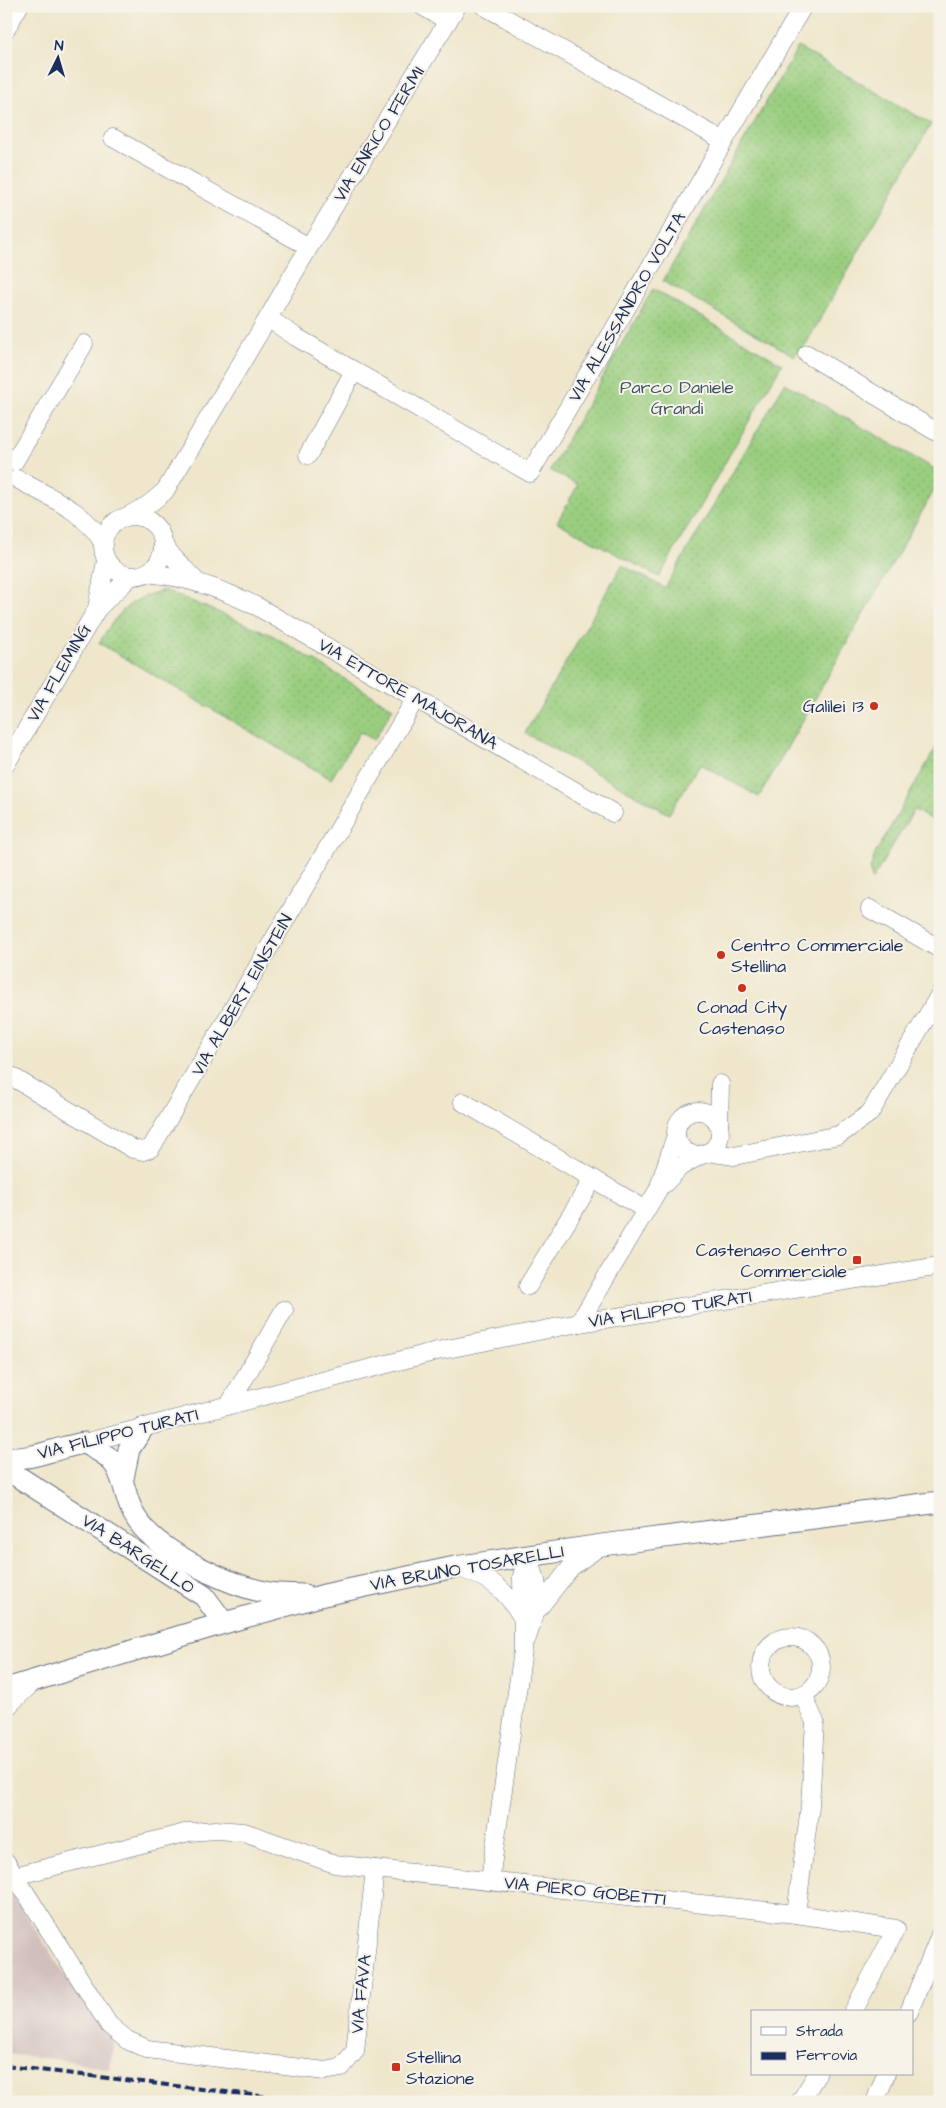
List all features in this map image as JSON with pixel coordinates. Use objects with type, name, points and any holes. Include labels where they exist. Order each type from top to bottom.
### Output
[{"type":"street","points":[[6,29],[19,6]]},
{"type":"street","name":"VIA ENRICO FERMI","points":[[126,517],[148,505],[165,491],[309,247],[453,14],[422,6]]},
{"type":"street","points":[[484,6],[724,141]]},
{"type":"street","name":"VIA ALESSANDRO VOLTA","points":[[354,371],[530,473],[803,6]]},
{"type":"street","points":[[113,138],[309,247]]},
{"type":"street","points":[[268,318],[354,371],[308,455]]},
{"type":"street","points":[[84,344],[11,471],[84,519],[98,532],[105,553],[120,573],[139,575],[160,560],[160,536],[147,519],[126,517],[110,526],[104,538],[105,553]]},
{"type":"street","points":[[807,354],[940,434]]},
{"type":"street","name":"VIA ENRICO FERMI","points":[[160,536],[165,491]]},
{"type":"street","points":[[84,519],[110,526]]},
{"type":"street","name":"VIA ETTORE MAJORANA","points":[[160,536],[173,557],[198,584]]},
{"type":"street","name":"VIA FLEMING","points":[[97,609],[105,553]]},
{"type":"street","name":"VIA ETTORE MAJORANA","points":[[139,575],[165,574],[198,584],[258,607],[613,813]]},
{"type":"street","name":"VIA FLEMING","points":[[6,764],[97,609],[139,575]]},
{"type":"street","name":"VIA ALBERT EINSTEIN","points":[[6,1073],[133,1149],[142,1151],[150,1148],[162,1131],[416,698]]},
{"type":"street","points":[[870,909],[940,949]]},
{"type":"street","points":[[676,1135],[682,1147],[694,1154],[734,1156],[839,1135],[870,1114],[940,994]]},
{"type":"street","points":[[720,1084],[718,1143],[704,1154],[680,1167],[658,1190],[680,1120],[708,1099],[720,1084]]},
{"type":"street","points":[[463,1102],[646,1210]]},
{"type":"street","points":[[692,1111],[705,1111],[719,1130],[742,1148],[760,1150]]},
{"type":"street","points":[[528,1286],[593,1179]]},
{"type":"street","name":"VIA FILIPPO TURATI","points":[[579,1323],[658,1190]]},
{"type":"street","name":"VIA FILIPPO TURATI","points":[[6,1458],[26,1457],[84,1443],[437,1351],[579,1323],[940,1266]]},
{"type":"street","points":[[229,1405],[284,1310]]},
{"type":"street","name":"VIA BARGELLO","points":[[123,1478],[129,1449],[143,1428]]},
{"type":"street","name":"VIA BARGELLO","points":[[84,1443],[110,1459],[123,1478],[130,1506],[137,1521],[165,1547],[222,1579],[270,1593],[324,1595]]},
{"type":"street","name":"VIA BARGELLO","points":[[6,1470],[204,1596],[224,1623]]},
{"type":"street","name":"VIA BRUNO TOSARELLI","points":[[6,1689],[37,1678],[324,1595],[455,1567],[940,1502]]},
{"type":"street","points":[[528,1616],[571,1567],[602,1546]]},
{"type":"street","points":[[490,1880],[528,1616],[522,1576],[527,1557]]},
{"type":"street","points":[[455,1567],[490,1580],[506,1593],[528,1616]]},
{"type":"street","name":"VIA BARGELLO","points":[[222,1579],[228,1606],[224,1623]]},
{"type":"street","points":[[6,1708],[37,1678]]},
{"type":"street","points":[[796,1914],[810,1806],[814,1722],[803,1695]]},
{"type":"street","name":"VIA FAVA","points":[[216,1830],[244,1832],[335,1864],[375,1869],[355,2051],[341,2068],[325,2071],[147,2048],[127,2040],[109,2025],[11,1869],[189,1832],[216,1830]]},
{"type":"street","name":"VIA PIERO GOBETTI","points":[[375,1869],[796,1914],[896,1929],[854,2010]]},
{"type":"street","points":[[910,2010],[940,1935]]},
{"type":"street","points":[[800,2102],[816,2076]]},
{"type":"shaded area","points":[[6,1884],[68,1980],[114,2040],[110,2069],[71,2061],[6,2054]]},
{"type":"green space","points":[[798,47],[931,124],[806,344],[794,356],[663,281]]},
{"type":"green space","name":"Parco Daniele Grandi","points":[[653,289],[782,364],[659,577],[557,522],[578,485],[550,470]]},
{"type":"green space","points":[[785,383],[940,472],[940,480],[759,797],[700,764],[669,814],[525,733],[622,565],[665,588]]},
{"type":"green space","points":[[165,590],[270,634],[393,708],[374,740],[360,732],[331,779],[99,643],[112,623],[133,602],[142,597]]},
{"type":"green space","points":[[940,741],[940,824],[914,810],[872,880],[870,870],[875,854]]},
{"type":"railway","points":[[6,2066],[312,2102]]},
{"type":"place","name":"Galilei 13","points":[[874,706]]},
{"type":"place","name":"Centro Commerciale Stellina","points":[[721,955]]},
{"type":"place","name":"Conad City Castenaso","points":[[742,988]]},
{"type":"place","name":"Castenaso Centro Commerciale","points":[[857,1260]]},
{"type":"place","name":"Stellina Stazione","points":[[396,2067]]}]
